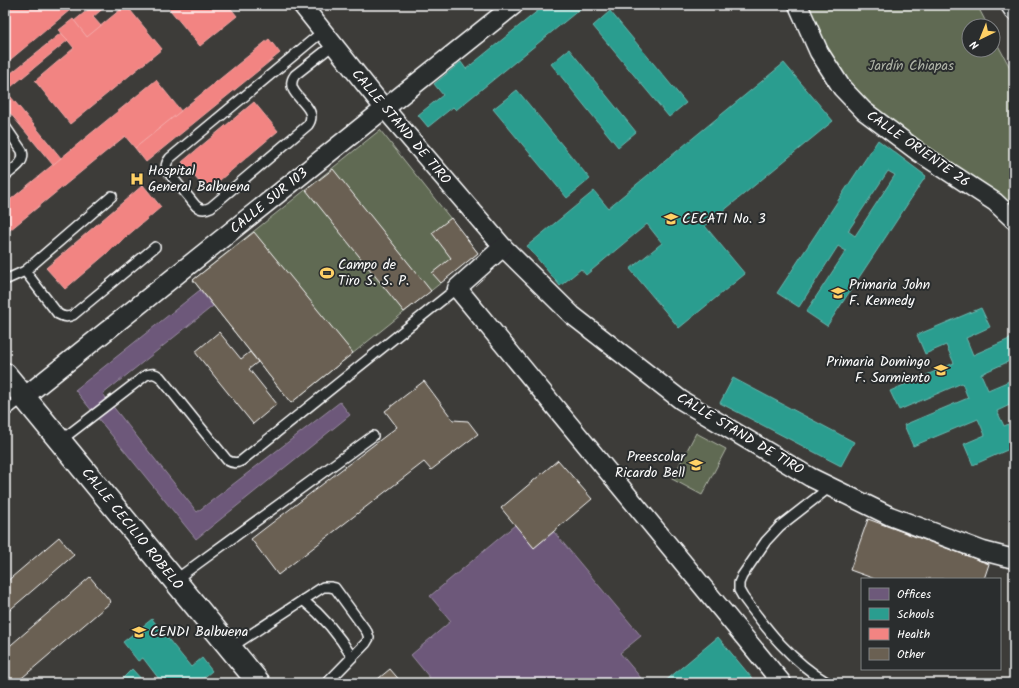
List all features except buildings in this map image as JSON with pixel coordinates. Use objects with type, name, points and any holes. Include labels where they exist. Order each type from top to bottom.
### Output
[{"type":"street","name":"CALLE SUR 103","points":[[24,397],[514,5]]},
{"type":"street","name":"CALLE ORIENTE 26","points":[[798,5],[823,58],[842,88],[864,111],[920,153],[995,202],[1014,220]]},
{"type":"street","points":[[1010,5],[1014,11]]},
{"type":"street","name":"CALLE STAND DE TIRO","points":[[308,7],[328,38],[384,108],[503,247],[572,315],[681,400],[810,477],[890,516],[983,551],[1014,559]]},
{"type":"street","points":[[503,247],[457,288],[782,683]]},
{"type":"street","name":"CALLE CECILIO ROBELO","points":[[5,374],[259,683]]},
{"type":"lane","points":[[328,38],[292,80],[291,85],[293,90],[310,111],[312,116],[308,125],[211,207],[200,209],[196,206],[168,172],[166,162],[328,38]]},
{"type":"lane","points":[[5,126],[22,151],[23,155],[19,164],[5,176]]},
{"type":"lane","points":[[5,280],[25,271],[112,196]]},
{"type":"lane","points":[[25,271],[58,314],[62,317],[68,317],[155,246]]},
{"type":"lane","points":[[60,441],[146,375],[151,373],[160,376],[227,460],[232,463],[242,461],[457,288]]},
{"type":"lane","points":[[5,412],[24,397]]},
{"type":"lane","points":[[174,580],[372,436]]},
{"type":"lane","points":[[828,683],[811,673],[794,659],[775,639],[743,597],[739,583],[742,576],[766,541],[780,526],[830,487]]},
{"type":"lane","points":[[230,648],[323,587],[336,588],[367,632],[369,638],[327,683]]},
{"type":"lane","points":[[303,600],[322,617],[344,644],[352,657]]},
{"type":"green space","name":"Jardín Chiapas","points":[[808,5],[977,5],[984,18],[961,18],[961,58],[1001,58],[1001,51],[1014,75],[1014,210],[884,124],[828,58]]},
{"type":"green space","name":"Campo de Tiro S. S. P.","points":[[380,130],[478,253],[291,403],[193,280]]},
{"type":"green space","points":[[696,433],[726,449],[702,495],[672,479]]},
{"type":"place","name":"Hospital General Balbuena","points":[[137,179]]},
{"type":"place","name":"CECATI No. 3","points":[[671,219]]},
{"type":"place","name":"Campo de Tiro S. S. P.","points":[[327,273]]},
{"type":"place","name":"Primaria John F. Kennedy","points":[[838,293]]},
{"type":"place","name":"Primaria Domingo F. Sarmiento","points":[[941,370]]},
{"type":"place","name":"Preescolar Ricardo Bell","points":[[696,465]]},
{"type":"place","name":"CENDI Balbuena","points":[[139,632]]}]
